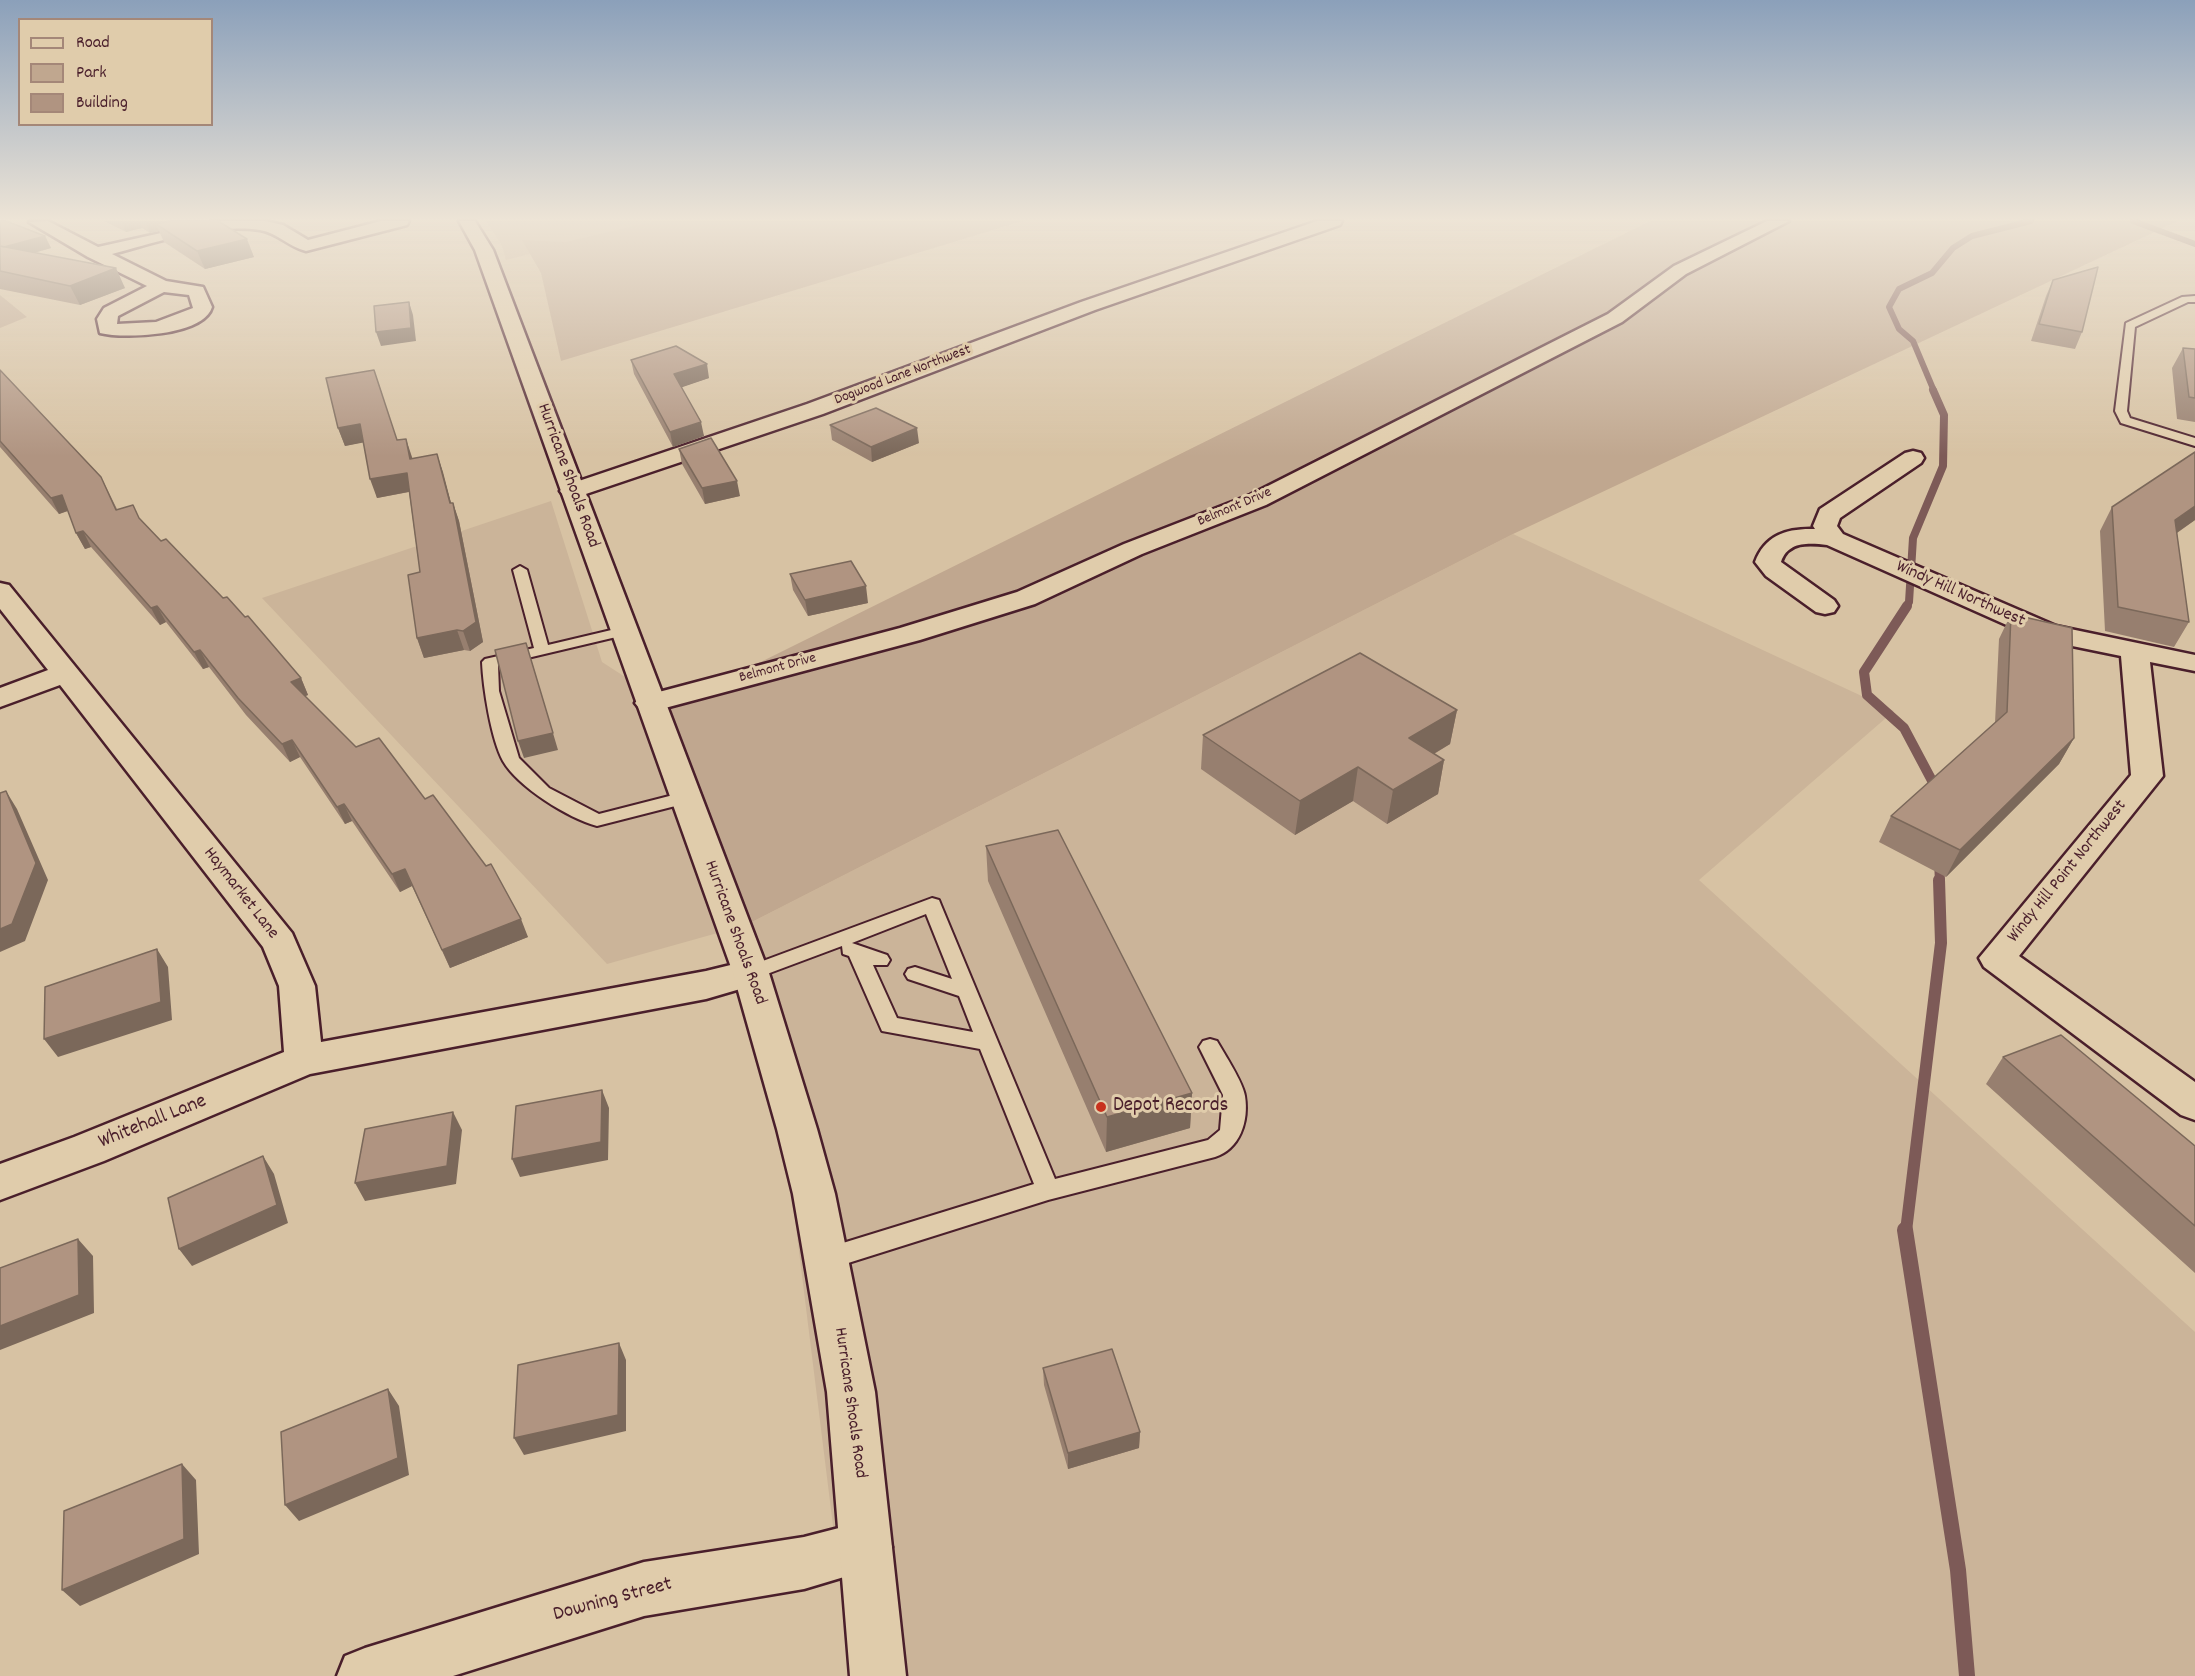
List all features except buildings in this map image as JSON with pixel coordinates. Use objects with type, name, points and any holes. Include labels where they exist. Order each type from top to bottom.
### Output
[{"type":"street","name":"Hurricane Shoals Road","points":[[502,299],[751,973],[814,1194],[851,1392],[878,1676]]},
{"type":"street","name":"Dogwood Lane Northwest","points":[[572,490],[815,409],[1108,299]]},
{"type":"street","name":"Belmont Drive","points":[[650,703],[910,634],[1026,598],[1133,549],[1258,500],[1615,318],[1640,299]]},
{"type":"street","points":[[1834,539],[1825,526],[1828,514],[1913,458]]},
{"type":"street","name":"Windy Hill Northwest","points":[[1824,606],[1775,571],[1768,562],[1771,551],[1779,542],[1794,537],[1818,536],[1834,539],[2048,633],[2195,663]]},
{"type":"street","name":"Haymarket Lane","points":[[0,591],[279,942],[297,986],[304,1060]]},
{"type":"street","name":"Windy Hill Point Northwest","points":[[2135,651],[2147,776],[1997,958],[2195,1104]]},
{"type":"street","points":[[0,698],[65,674]]},
{"type":"street","points":[[304,1060],[706,985],[751,973]]},
{"type":"street","name":"Whitehall Lane","points":[[0,1182],[89,1149],[304,1060]]},
{"type":"street","name":"Downing Street","points":[[365,1676],[644,1589],[804,1563],[866,1547]]},
{"type":"lane","points":[[2186,299],[2130,325],[2121,411],[2125,420],[2195,442]]},
{"type":"lane","points":[[520,570],[542,651]]},
{"type":"lane","points":[[624,631],[489,662],[491,691],[511,760],[543,792],[597,820],[685,798]]},
{"type":"lane","points":[[751,973],[932,905],[1048,1190]]},
{"type":"lane","points":[[832,943],[880,960]]},
{"type":"lane","points":[[857,951],[889,1025],[990,1043]]},
{"type":"lane","points":[[915,974],[969,992]]},
{"type":"lane","points":[[826,1259],[1048,1190],[1215,1148],[1231,1134],[1234,1095],[1210,1047]]},
{"type":"shaded area","points":[[551,501],[602,662],[670,706],[746,925],[607,964],[262,598]]},
{"type":"shaded area","points":[[1513,534],[1894,711],[1699,880],[2195,1332],[2195,1676],[855,1676],[836,1550],[765,977],[746,925]]},
{"type":"green space","points":[[0,299],[5,299],[27,317],[0,328]]},
{"type":"green space","points":[[547,299],[765,299],[561,361]]},
{"type":"green space","points":[[1492,299],[2012,299],[1513,534],[746,925],[670,707]]},
{"type":"waterway","points":[[1893,299],[1889,307],[1899,329],[1913,341],[1934,391]]},
{"type":"waterway","points":[[1906,607],[1909,602],[1913,538],[1943,466],[1944,415],[1933,390]]},
{"type":"waterway","points":[[1907,606],[1864,672],[1867,695],[1904,728],[1938,792]]},
{"type":"waterway","points":[[1939,861],[1940,882]]},
{"type":"waterway","points":[[1906,1231],[1941,943],[1939,880]]},
{"type":"waterway","points":[[1905,1230],[1958,1570],[1967,1676]]},
{"type":"place","name":"Depot Records","points":[[1101,1107]]}]
